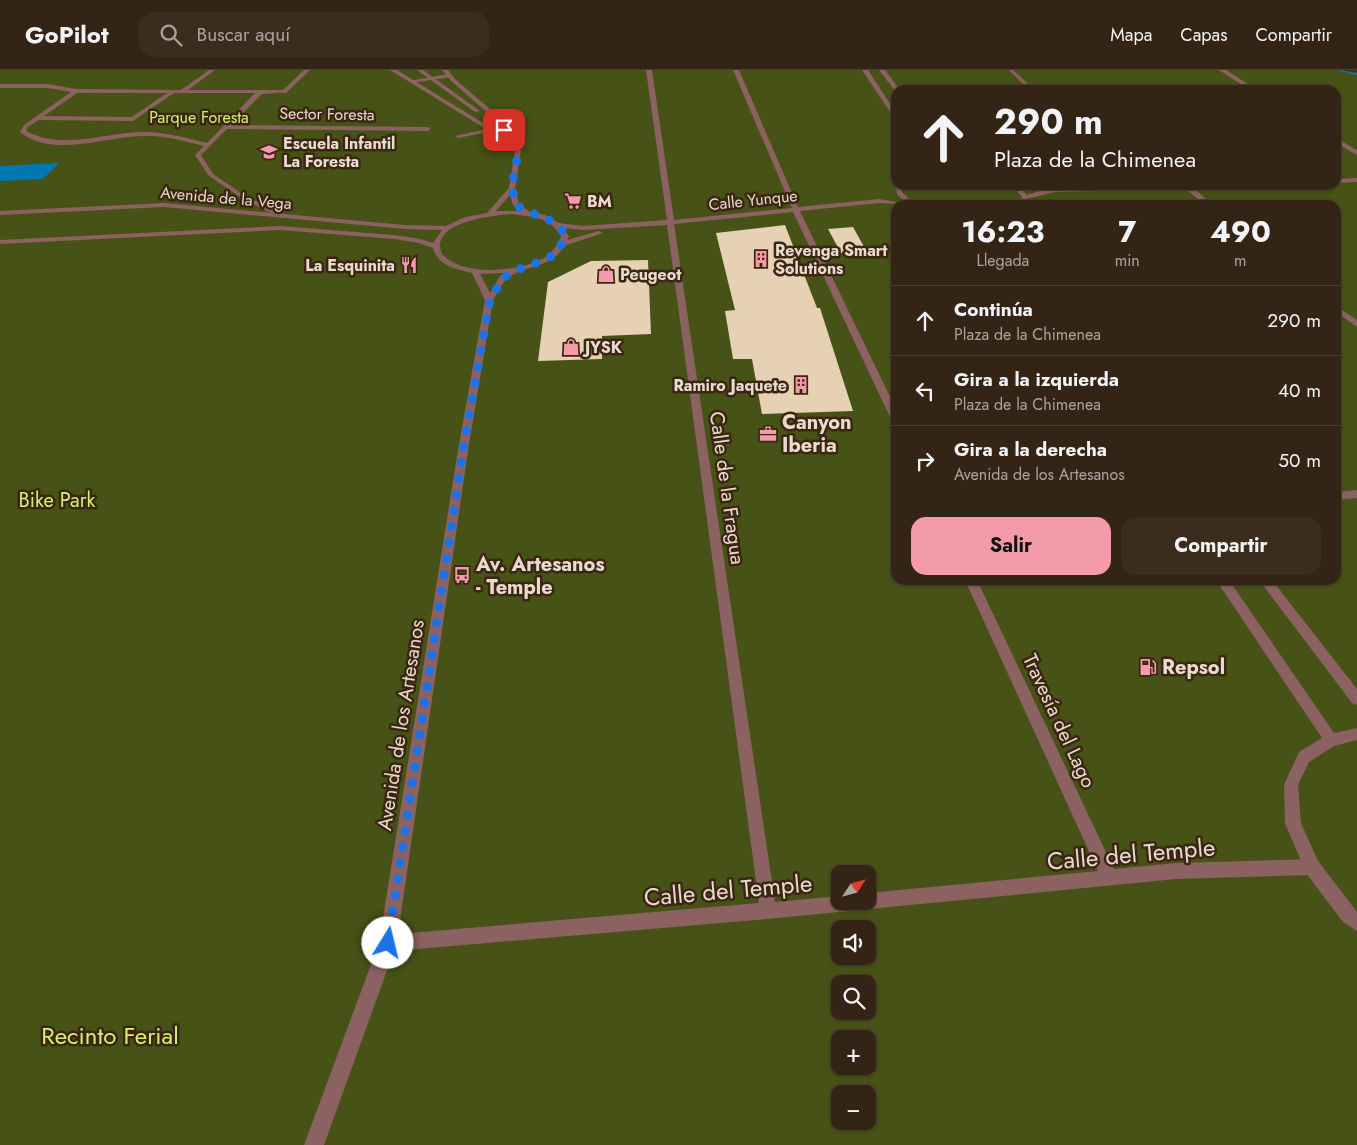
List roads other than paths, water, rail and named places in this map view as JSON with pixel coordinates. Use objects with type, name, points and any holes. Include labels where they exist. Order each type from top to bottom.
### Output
[{"type":"street","points":[[182,92],[212,70]]},
{"type":"street","name":"Sector Foresta","points":[[0,86],[48,86],[76,91],[284,92],[307,70]]},
{"type":"street","points":[[393,70],[491,130],[512,136]]},
{"type":"street","points":[[420,70],[512,136]]},
{"type":"street","points":[[445,70],[449,76],[507,126],[518,151],[512,188],[516,205],[528,214]]},
{"type":"street","name":"Calle de la Fragua","points":[[649,70],[768,911]]},
{"type":"street","points":[[736,70],[796,210],[891,408]]},
{"type":"street","points":[[866,70],[891,109]]},
{"type":"street","points":[[882,70],[893,85]]},
{"type":"street","points":[[1222,70],[1246,85]]},
{"type":"street","points":[[1011,71],[1026,85]]},
{"type":"street","points":[[411,81],[449,76]]},
{"type":"street","points":[[76,91],[36,118],[26,126],[23,132],[31,138],[54,142],[83,141],[136,134],[156,134],[208,145]]},
{"type":"street","points":[[36,118],[133,119],[172,92]]},
{"type":"street","name":"Sector Foresta","points":[[208,145],[260,92]]},
{"type":"street","name":"Sector Foresta","points":[[226,127],[428,128]]},
{"type":"street","points":[[458,136],[491,130]]},
{"type":"street","points":[[1341,143],[1357,153]]},
{"type":"street","points":[[208,145],[198,155],[211,175],[245,198],[281,216]]},
{"type":"street","points":[[1341,181],[1357,180]]},
{"type":"street","points":[[490,214],[512,188]]},
{"type":"street","points":[[899,190],[906,200]]},
{"type":"street","points":[[1026,200],[1046,190]]},
{"type":"street","points":[[1192,190],[1204,200]]},
{"type":"street","name":"Calle Yunque","points":[[878,201],[899,193]]},
{"type":"street","name":"Calle Yunque","points":[[449,228],[460,222],[490,214],[528,214],[545,218],[558,225],[584,228],[631,226],[878,201],[891,203]]},
{"type":"street","name":"Avenida de la Vega","points":[[0,212],[164,205],[405,227],[449,228]]},
{"type":"street","points":[[449,228],[442,234],[436,247],[439,255],[447,262],[475,271],[517,270],[547,259],[563,244],[565,237],[558,225]]},
{"type":"street","name":"Calle Yunque","points":[[563,244],[583,237],[631,226]]},
{"type":"street","name":"Avenida de la Vega","points":[[0,242],[280,228],[394,237],[421,241],[436,247]]},
{"type":"street","name":"Avenida de los Artesanos","points":[[314,1145],[388,943],[464,444],[490,300],[503,278],[517,270]]},
{"type":"street","points":[[475,271],[490,300]]},
{"type":"street","points":[[1341,312],[1357,324]]},
{"type":"street","points":[[1341,496],[1357,494]]},
{"type":"street","name":"Travesía del Lago","points":[[974,585],[1110,878]]},
{"type":"street","points":[[1225,585],[1331,740]]},
{"type":"street","points":[[1269,585],[1357,699]]},
{"type":"street","points":[[1357,734],[1331,740],[1304,757],[1291,785],[1293,823],[1312,867],[1357,924]]},
{"type":"street","name":"Calle del Temple","points":[[388,943],[768,911],[1176,871],[1312,867]]},
{"type":"water","points":[[59,163],[43,179],[0,181],[0,166]]},
{"type":"waterway","points":[[1340,70],[1357,74]]},
{"type":"place","name":"Escuela Infantil La Foresta","points":[[269,152]]},
{"type":"place","name":"BM","points":[[573,201]]},
{"type":"place","name":"Revenga Smart Solutions","points":[[761,259]]},
{"type":"place","name":"La Esquinita","points":[[409,265]]},
{"type":"place","name":"Peugeot","points":[[606,274]]},
{"type":"place","name":"JYSK","points":[[571,347]]},
{"type":"place","name":"Ramiro Jaquete","points":[[801,385]]},
{"type":"place","name":"Canyon Iberia","points":[[768,434]]},
{"type":"place","name":"Av. Artesanos - Temple","points":[[462,575]]},
{"type":"place","name":"Repsol","points":[[1148,667]]},
{"type":"park label","name":"Parque Foresta","points":[[199,117]]},
{"type":"park label","name":"Bike Park","points":[[57,500]]},
{"type":"park label","name":"Recinto Ferial","points":[[110,1035]]}]
